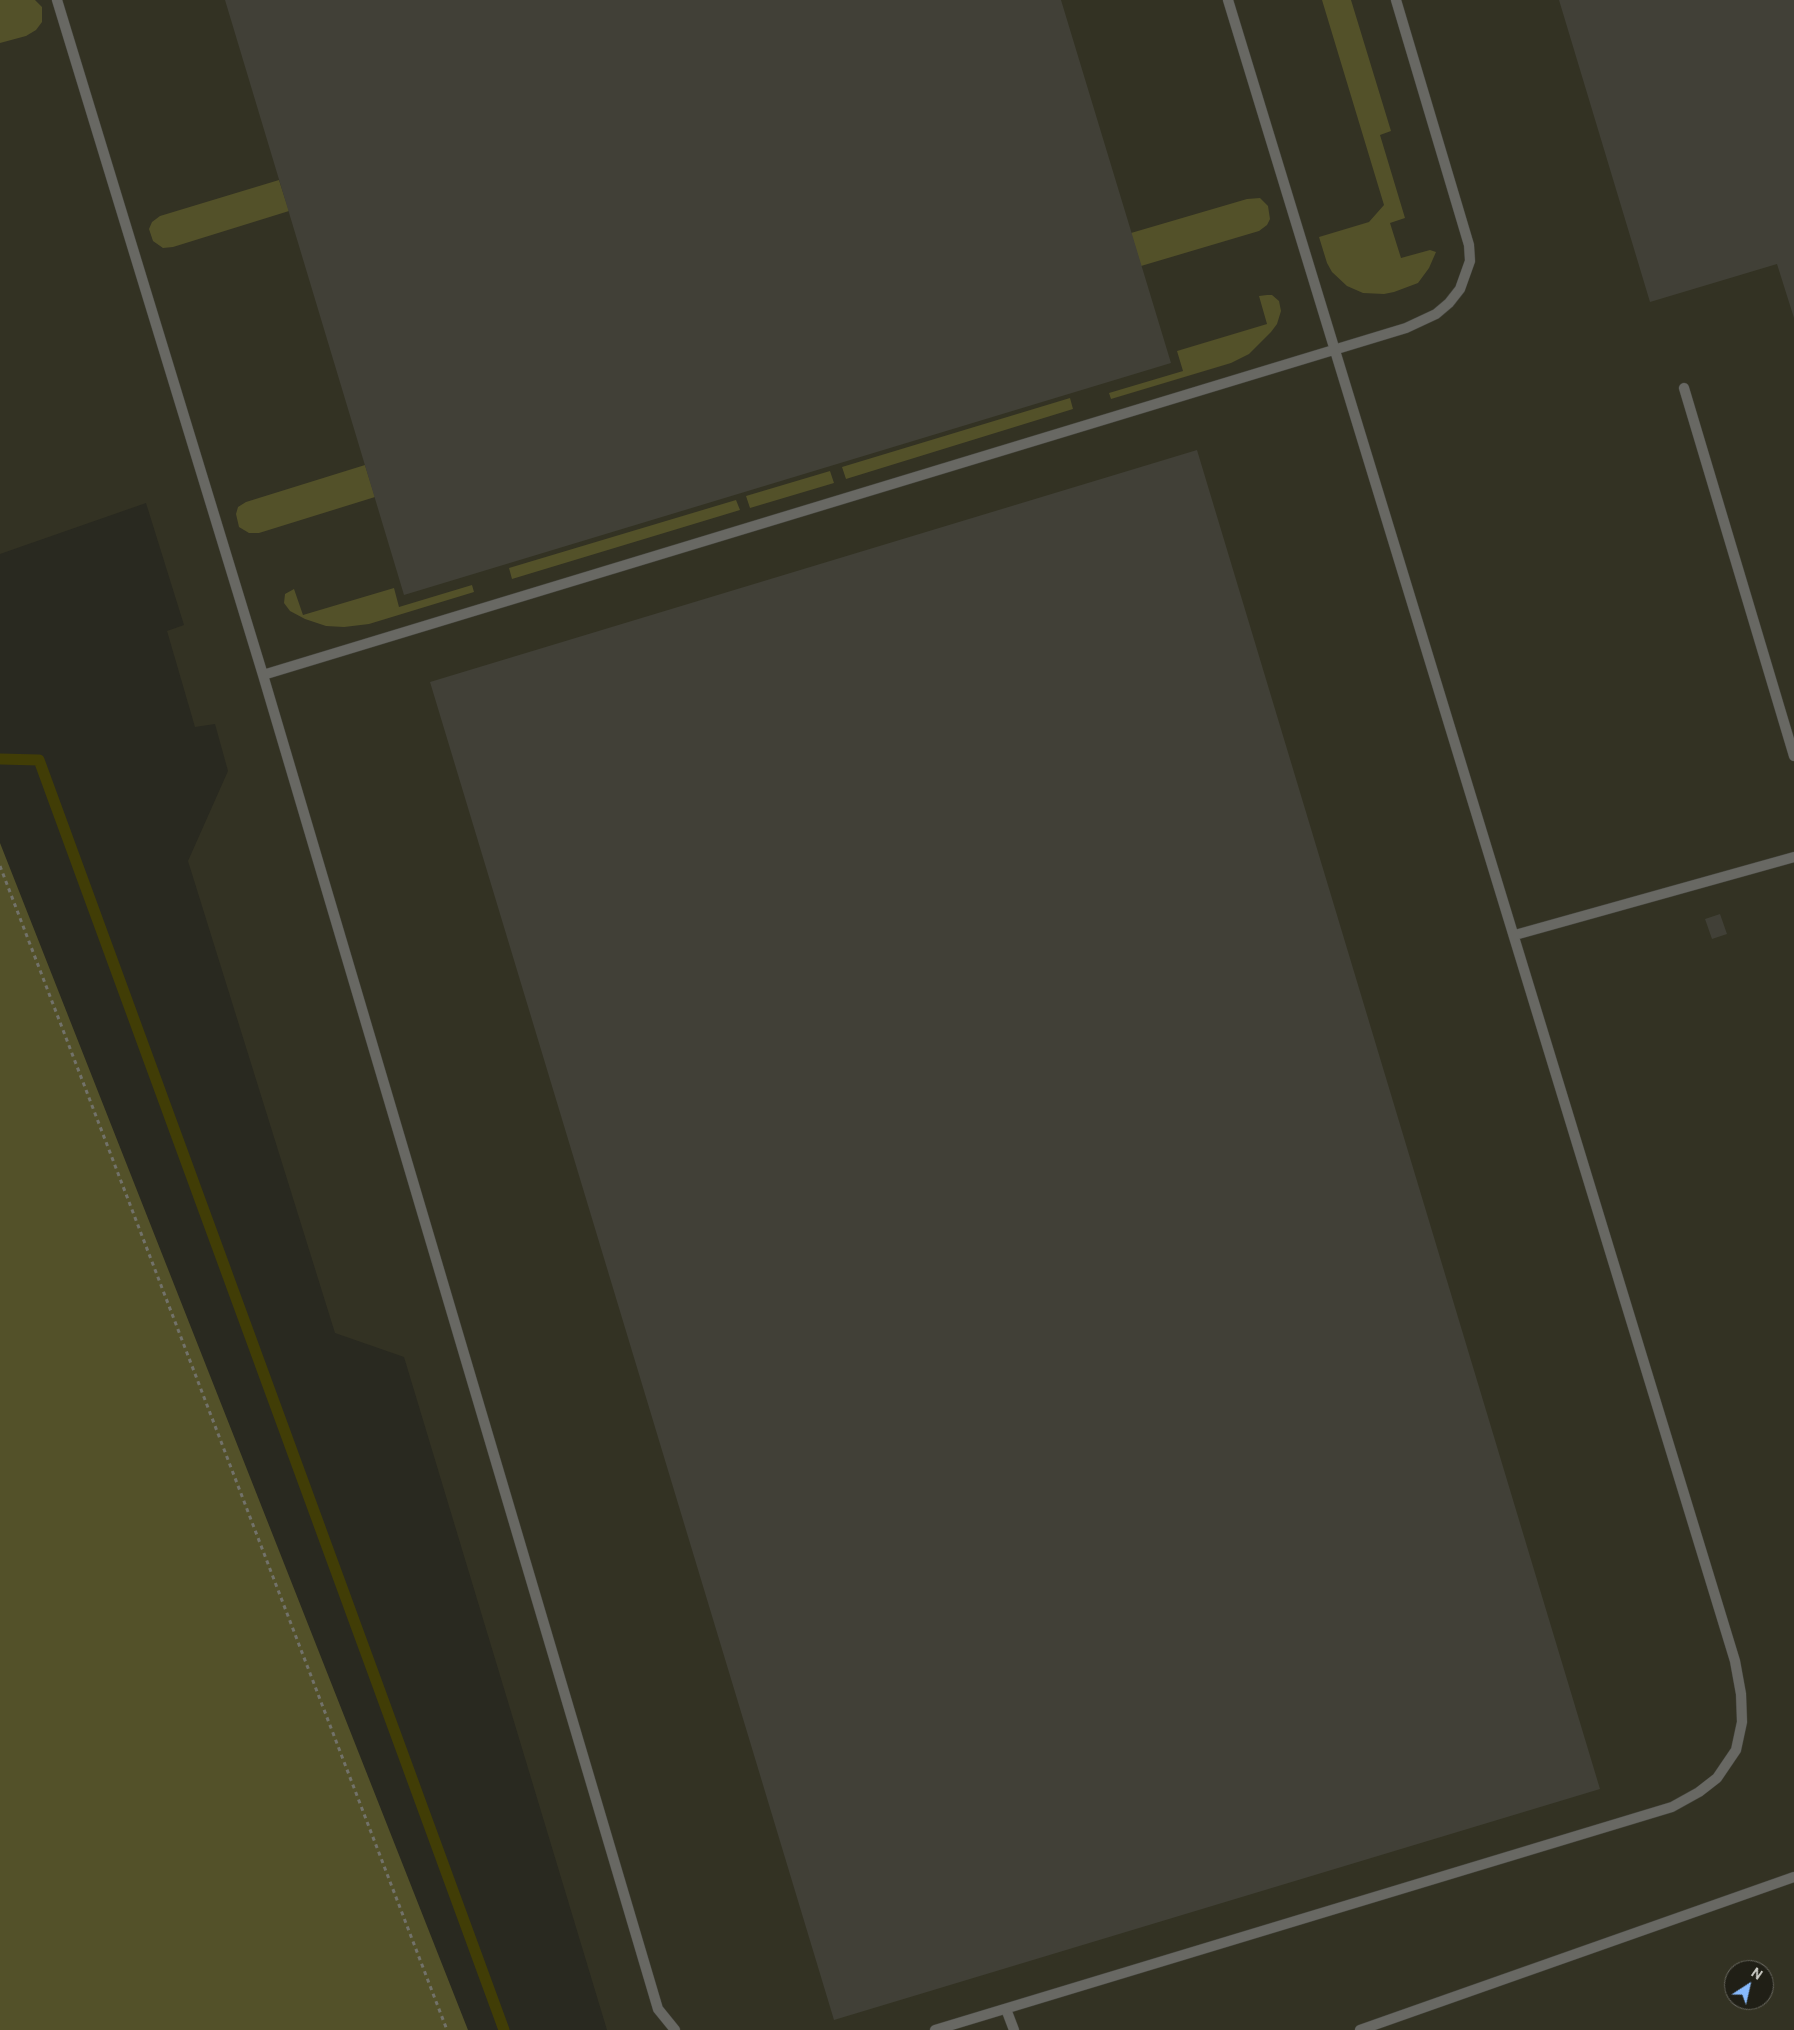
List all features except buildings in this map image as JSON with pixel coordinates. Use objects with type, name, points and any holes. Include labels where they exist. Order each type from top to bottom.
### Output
[{"type":"lane","points":[[57,0],[263,675],[658,2009],[675,2030]]},
{"type":"lane","points":[[935,2030],[1672,1807],[1699,1792],[1717,1778],[1736,1750],[1742,1722],[1741,1694],[1735,1661],[1515,935],[1228,0]]},
{"type":"lane","points":[[263,675],[1406,328],[1436,314],[1449,303],[1460,289],[1470,262],[1469,245],[1396,0]]},
{"type":"lane","points":[[1684,388],[1794,756]]},
{"type":"lane","points":[[1515,935],[1794,857]]},
{"type":"lane","points":[[1360,2030],[1794,1877]]},
{"type":"lane","points":[[1006,2008],[1014,2030]]},
{"type":"path","points":[[0,866],[447,2030]]},
{"type":"shaded area","points":[[0,0],[1794,0],[1794,2030],[607,2030],[404,1357],[335,1333],[188,861],[228,771],[215,724],[195,727],[167,631],[184,625],[146,503],[0,554]]},
{"type":"shaded area","points":[[0,0],[35,0],[42,7],[42,22],[36,30],[26,36],[0,43]]},
{"type":"shaded area","points":[[1322,0],[1351,0],[1391,131],[1380,135],[1405,218],[1390,223],[1401,258],[1430,250],[1436,252],[1429,268],[1418,283],[1394,292],[1384,294],[1363,293],[1347,286],[1332,272],[1327,263],[1319,237],[1369,222],[1384,205]]},
{"type":"shaded area","points":[[279,180],[289,211],[173,247],[163,248],[153,241],[149,229],[152,222],[160,216]]},
{"type":"shaded area","points":[[1260,198],[1268,206],[1270,219],[1267,225],[1259,231],[1141,266],[1131,233],[1247,199]]},
{"type":"shaded area","points":[[1272,295],[1279,301],[1281,311],[1277,324],[1249,354],[1231,363],[1111,399],[1109,393],[1183,371],[1177,351],[1267,324],[1259,296]]},
{"type":"shaded area","points":[[1070,398],[1073,409],[846,479],[842,467]]},
{"type":"shaded area","points":[[365,465],[375,497],[259,533],[249,533],[239,527],[236,514],[238,507],[246,502]]},
{"type":"shaded area","points":[[830,471],[834,483],[750,508],[746,496]]},
{"type":"shaded area","points":[[736,500],[740,510],[512,579],[509,568]]},
{"type":"shaded area","points":[[472,585],[474,592],[369,624],[344,627],[326,626],[305,619],[290,611],[284,603],[285,594],[294,589],[303,615],[394,588],[399,607]]},
{"type":"shaded area","points":[[0,843],[468,2030],[0,2030]]},
{"type":"waterway","points":[[0,759],[39,760],[504,2030]]}]
